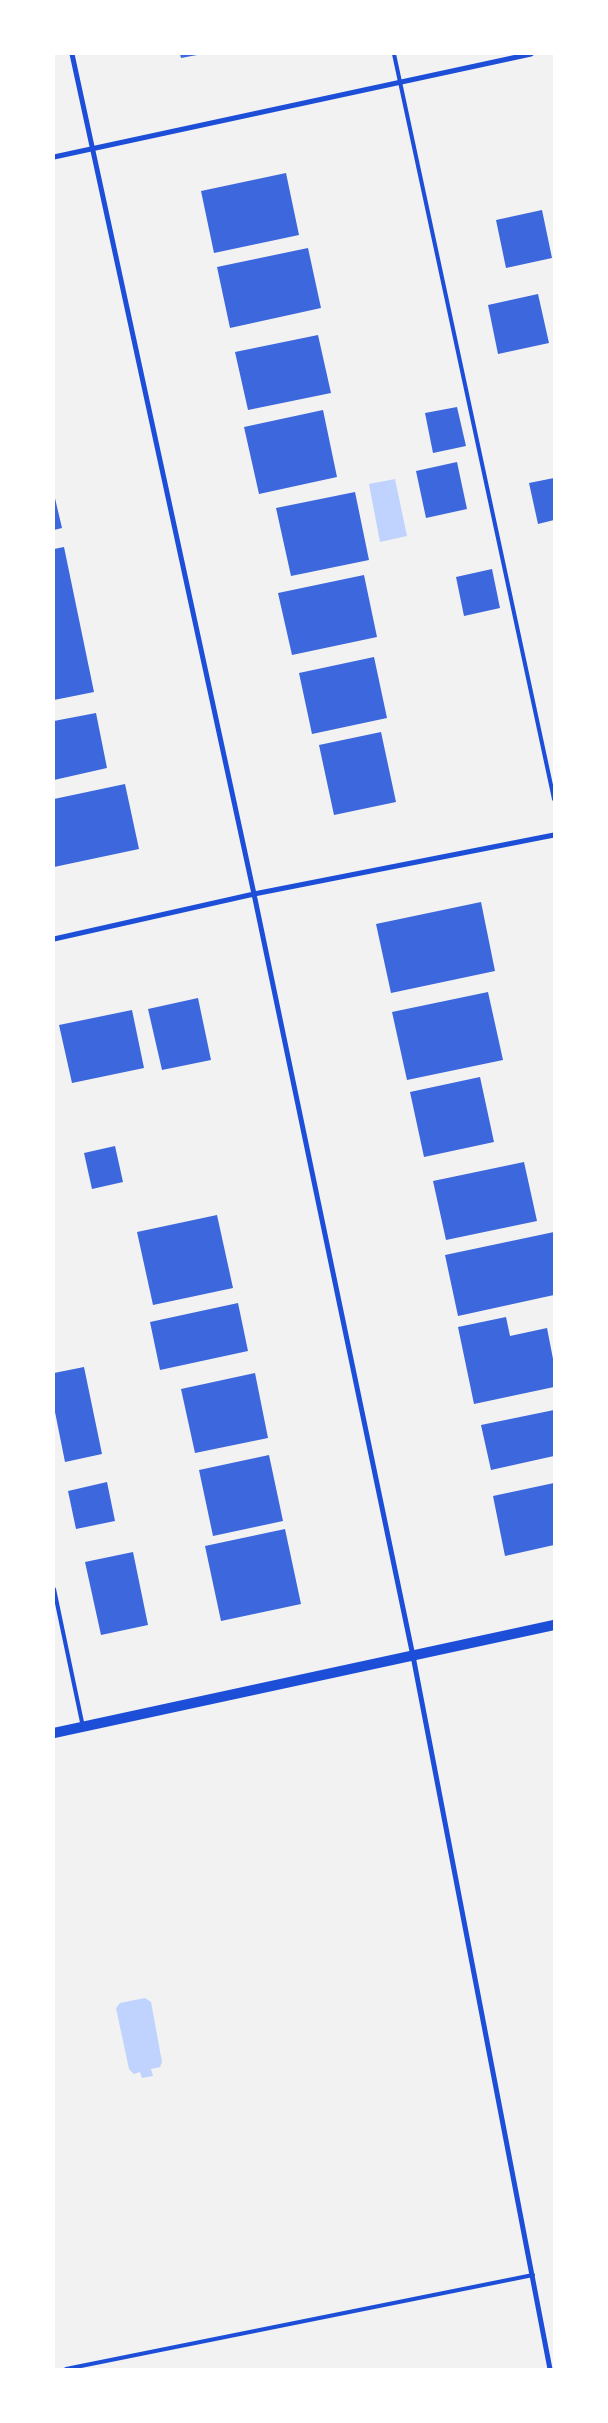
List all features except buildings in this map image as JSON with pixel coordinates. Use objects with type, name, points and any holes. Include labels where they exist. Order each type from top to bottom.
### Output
[{"type":"main road","points":[[54,1733],[554,1625]]},
{"type":"street","points":[[72,54],[254,894],[413,1656],[550,2369]]},
{"type":"street","points":[[54,157],[531,54]]},
{"type":"street","points":[[54,939],[254,894],[554,835]]},
{"type":"lane","points":[[394,54],[554,799]]},
{"type":"lane","points":[[54,1589],[83,1727]]},
{"type":"lane","points":[[66,2369],[533,2275]]},
{"type":"water","points":[[395,479],[407,536],[380,542],[369,484]]},
{"type":"water","points":[[145,1998],[151,2002],[162,2062],[160,2067],[151,2069],[153,2076],[142,2078],[140,2072],[134,2074],[129,2069],[116,2008],[120,2003]]}]
